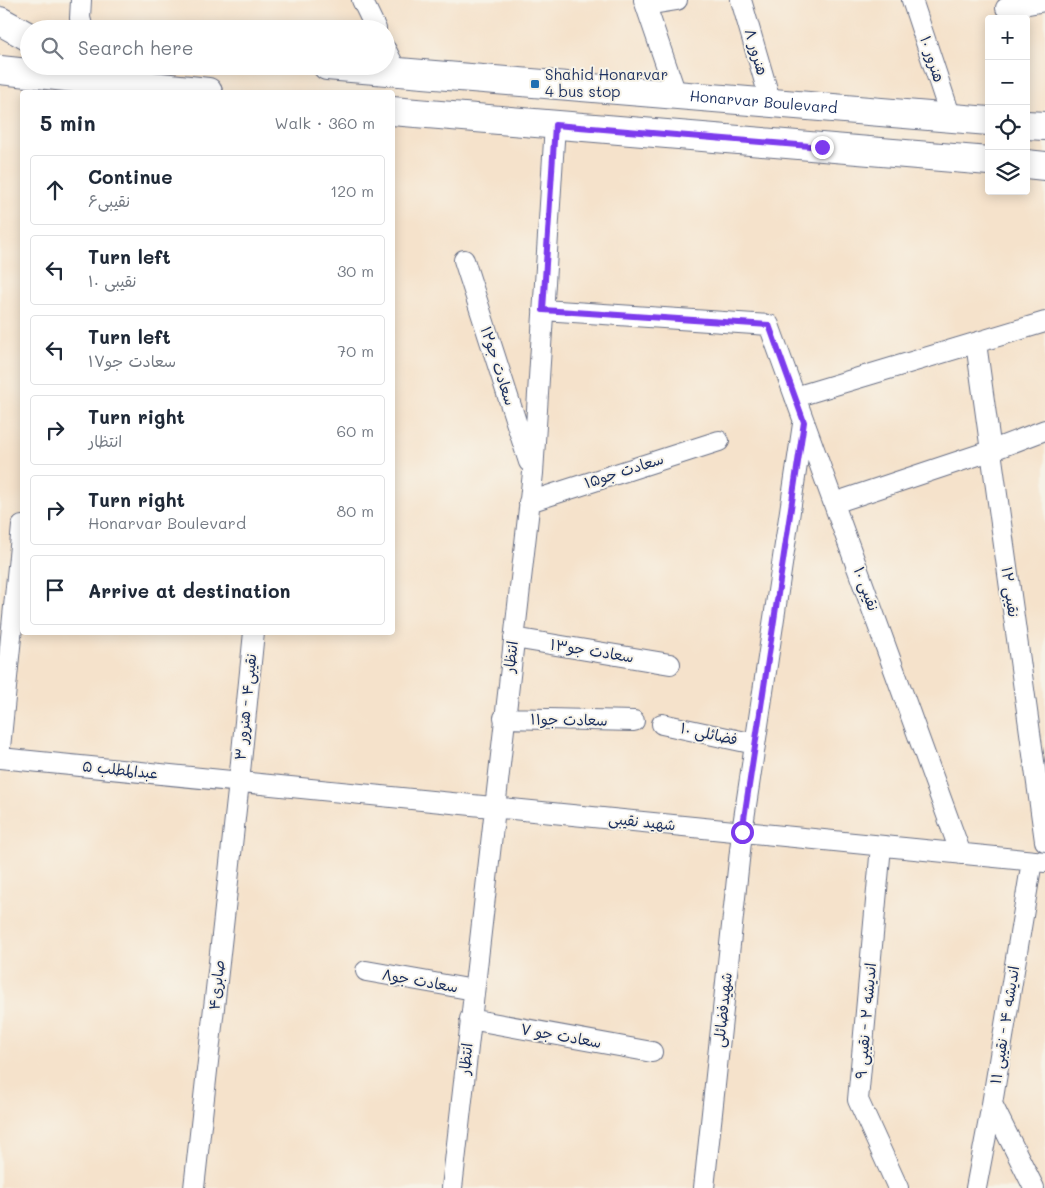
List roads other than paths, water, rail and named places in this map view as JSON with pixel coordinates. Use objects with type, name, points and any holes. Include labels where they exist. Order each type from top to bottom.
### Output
[{"type":"main road","points":[[0,21],[20,33]]},
{"type":"main road","points":[[0,34],[20,37]]},
{"type":"main road","name":"Honarvar Boulevard","points":[[395,61],[677,97],[985,121]]},
{"type":"main road","points":[[0,70],[20,74]]},
{"type":"main road","points":[[22,75],[67,85],[168,90]]},
{"type":"main road","points":[[822,147],[827,108]]},
{"type":"main road","points":[[395,111],[985,161]]},
{"type":"main road","points":[[1030,124],[1045,126]]},
{"type":"main road","points":[[1030,164],[1045,166]]},
{"type":"street","points":[[81,0],[81,20]]},
{"type":"street","points":[[362,0],[372,20]]},
{"type":"street","points":[[677,0],[645,3],[677,97]]},
{"type":"street","name":"هنرور ۸","points":[[741,0],[771,103]]},
{"type":"street","name":"هنرور ۱۰","points":[[912,0],[951,118]]},
{"type":"street","points":[[1006,8],[1045,1]]},
{"type":"street","name":"انتظار","points":[[452,1188],[533,473],[555,125]]},
{"type":"street","name":"سعادت جو۱۲","points":[[464,260],[533,473]]},
{"type":"street","name":"نقیبی ۱۰","points":[[543,310],[769,325],[961,854]]},
{"type":"street","points":[[795,397],[1045,322]]},
{"type":"street","name":"نقیبی ۱۲","points":[[976,343],[1045,841]]},
{"type":"street","name":"شهیدفضائلی","points":[[708,1183],[742,832],[804,422]]},
{"type":"street","points":[[834,503],[990,451],[1045,430]]},
{"type":"street","name":"سعادت جو۱۵","points":[[529,502],[719,441]]},
{"type":"street","points":[[0,748],[20,546]]},
{"type":"street","name":"نقیبی۴ - هنرور ۳","points":[[239,782],[254,635]]},
{"type":"street","name":"سعادت جو۱۳","points":[[514,638],[670,664]]},
{"type":"street","name":"سعادت جو۱۱","points":[[504,718],[634,721]]},
{"type":"street","name":"فضائلی ۱۰","points":[[662,724],[755,744]]},
{"type":"street","name":"عبدالمطلب ۵","points":[[0,758],[239,782]]},
{"type":"street","name":"شهید نقیبی","points":[[239,782],[1039,862]]},
{"type":"street","name":"صابری۴","points":[[194,1188],[239,782]]},
{"type":"street","name":"اندیشه ۲ - نقیبی ۹","points":[[881,846],[858,1100],[898,1188]]},
{"type":"street","name":"اندیشه ۴ - نقیبی ۱۱","points":[[976,1188],[1039,862]]},
{"type":"street","name":"سعادت جو۸","points":[[366,972],[474,990]]},
{"type":"street","name":"سعادت جو ۷","points":[[470,1019],[652,1052]]},
{"type":"street","points":[[992,1104],[1034,1188]]},
{"type":"place","name":"Shahid Honarvar 4 bus stop","points":[[535,84]]}]
